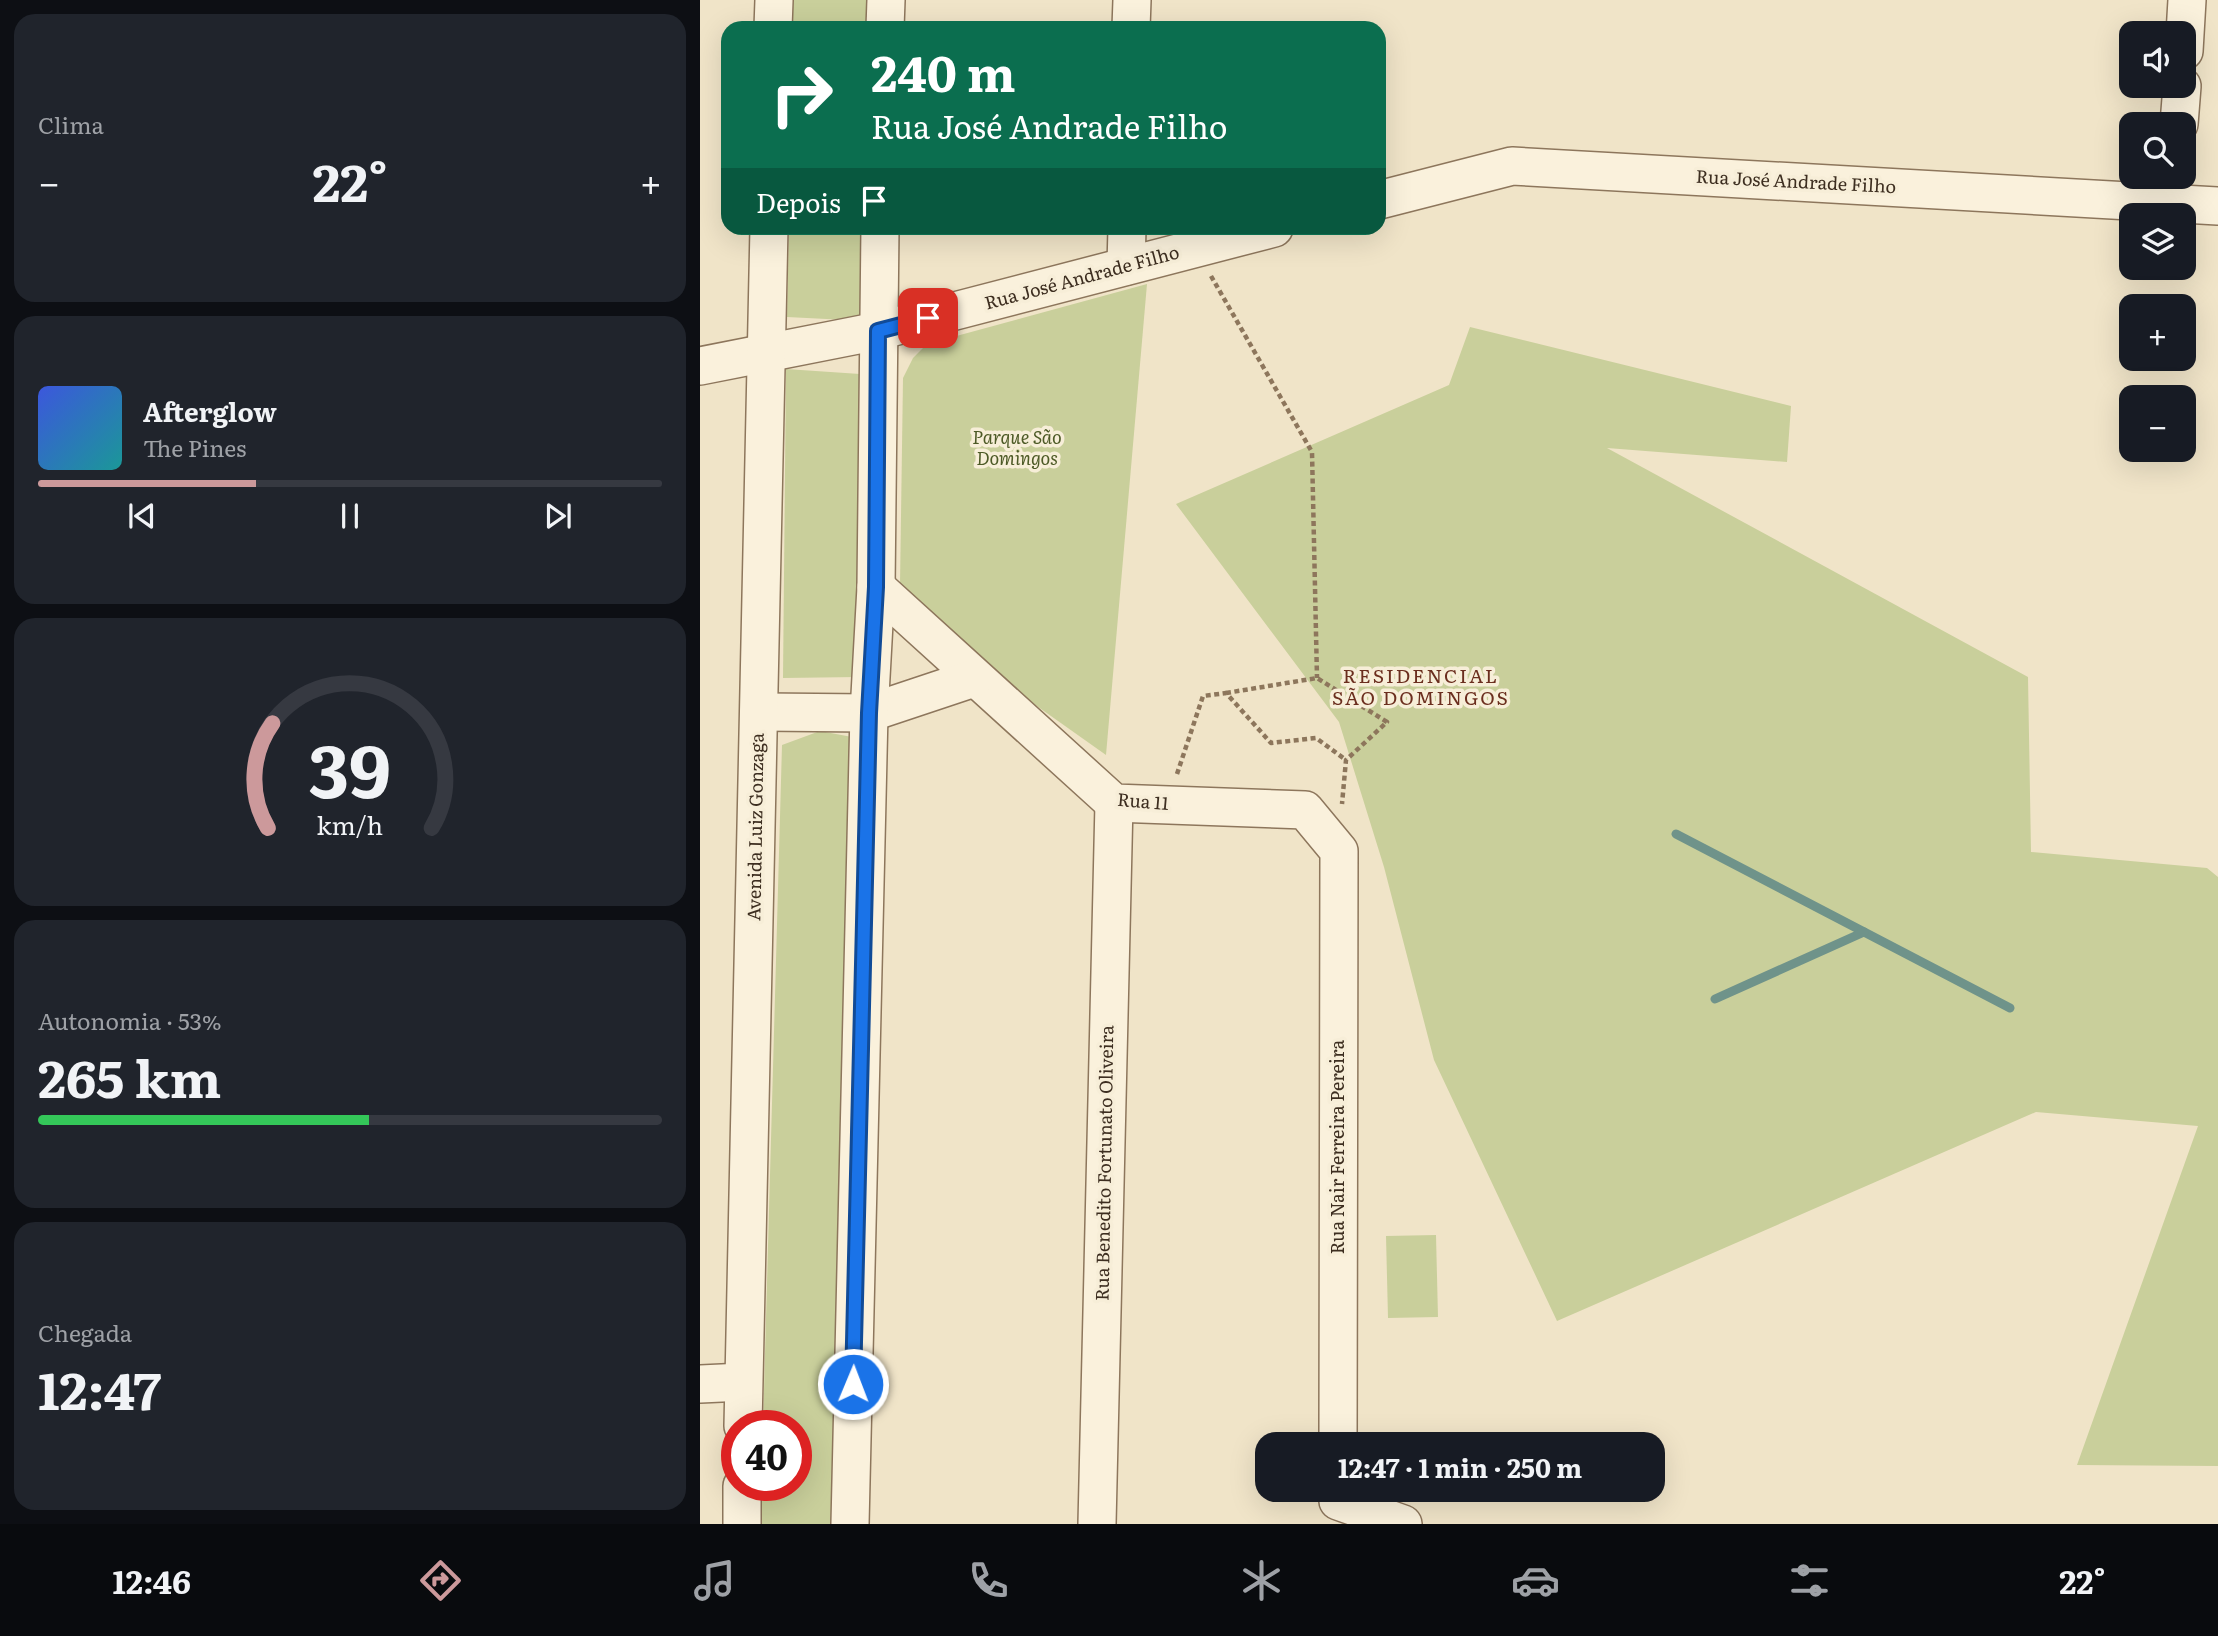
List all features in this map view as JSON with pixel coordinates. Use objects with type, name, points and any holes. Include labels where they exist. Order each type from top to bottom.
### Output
[{"type":"street","points":[[773,21],[774,0]]},
{"type":"street","points":[[885,21],[886,0]]},
{"type":"street","points":[[1131,21],[1132,0]]},
{"type":"street","points":[[2186,21],[2187,0]]},
{"type":"street","name":"Rua José Andrade Filho","points":[[1386,198],[1512,166],[2175,190],[2218,206]]},
{"type":"street","name":"Avenida Luiz Gonzaga","points":[[743,1410],[769,235]]},
{"type":"street","points":[[850,1524],[869,713],[876,587],[880,235]]},
{"type":"street","points":[[1126,266],[1127,235]]},
{"type":"street","name":"Rua José Andrade Filho","points":[[700,366],[878,331],[1246,235]]},
{"type":"street","name":"Rua 11","points":[[876,587],[1114,803],[1305,810],[1339,850]]},
{"type":"street","points":[[759,712],[869,713],[974,678]]},
{"type":"street","name":"Rua Benedito Fortunato Oliveira","points":[[1097,1524],[1114,803]]},
{"type":"street","name":"Rua Nair Ferreira Pereira","points":[[1338,1432],[1339,850]]},
{"type":"street","points":[[700,1384],[743,1382]]},
{"type":"street","points":[[742,1501],[742,1524]]},
{"type":"street","points":[[1337,1505],[1404,1524]]},
{"type":"path","points":[[1195,248],[1312,452],[1317,678]]},
{"type":"path","points":[[1166,804],[1203,696],[1317,678],[1387,722],[1346,760],[1316,738],[1271,743],[1226,693]]},
{"type":"green space","points":[[793,0],[874,0],[874,21],[792,21]]},
{"type":"green space","points":[[789,235],[868,235],[866,321],[787,317]]},
{"type":"green space","name":"Parque São Domingos","points":[[1147,284],[1106,755],[928,629],[900,585],[903,378],[913,358],[927,344]]},
{"type":"green space","points":[[1470,327],[1791,406],[1787,462],[1607,448],[2028,677],[2031,852],[2207,868],[2218,877],[2218,1466],[2077,1465],[2198,1126],[2036,1112],[1557,1321],[1434,1060],[1384,867],[1339,722],[1176,504],[1449,385]]},
{"type":"green space","points":[[786,369],[860,374],[858,677],[783,678]]},
{"type":"green space","points":[[820,731],[852,737],[845,1524],[760,1524],[761,1501],[812,1501],[812,1410],[763,1410],[782,745]]},
{"type":"green space","points":[[1436,1235],[1438,1317],[1388,1318],[1386,1236]]},
{"type":"waterway","points":[[1676,834],[2010,1008]]},
{"type":"waterway","points":[[1715,999],[1864,932]]},
{"type":"district","name":"RESIDENCIAL SÃO DOMINGOS","points":[[1421,687]]},
{"type":"route","points":[[853,1384],[869,713],[876,587],[878,331],[928,318]]}]
